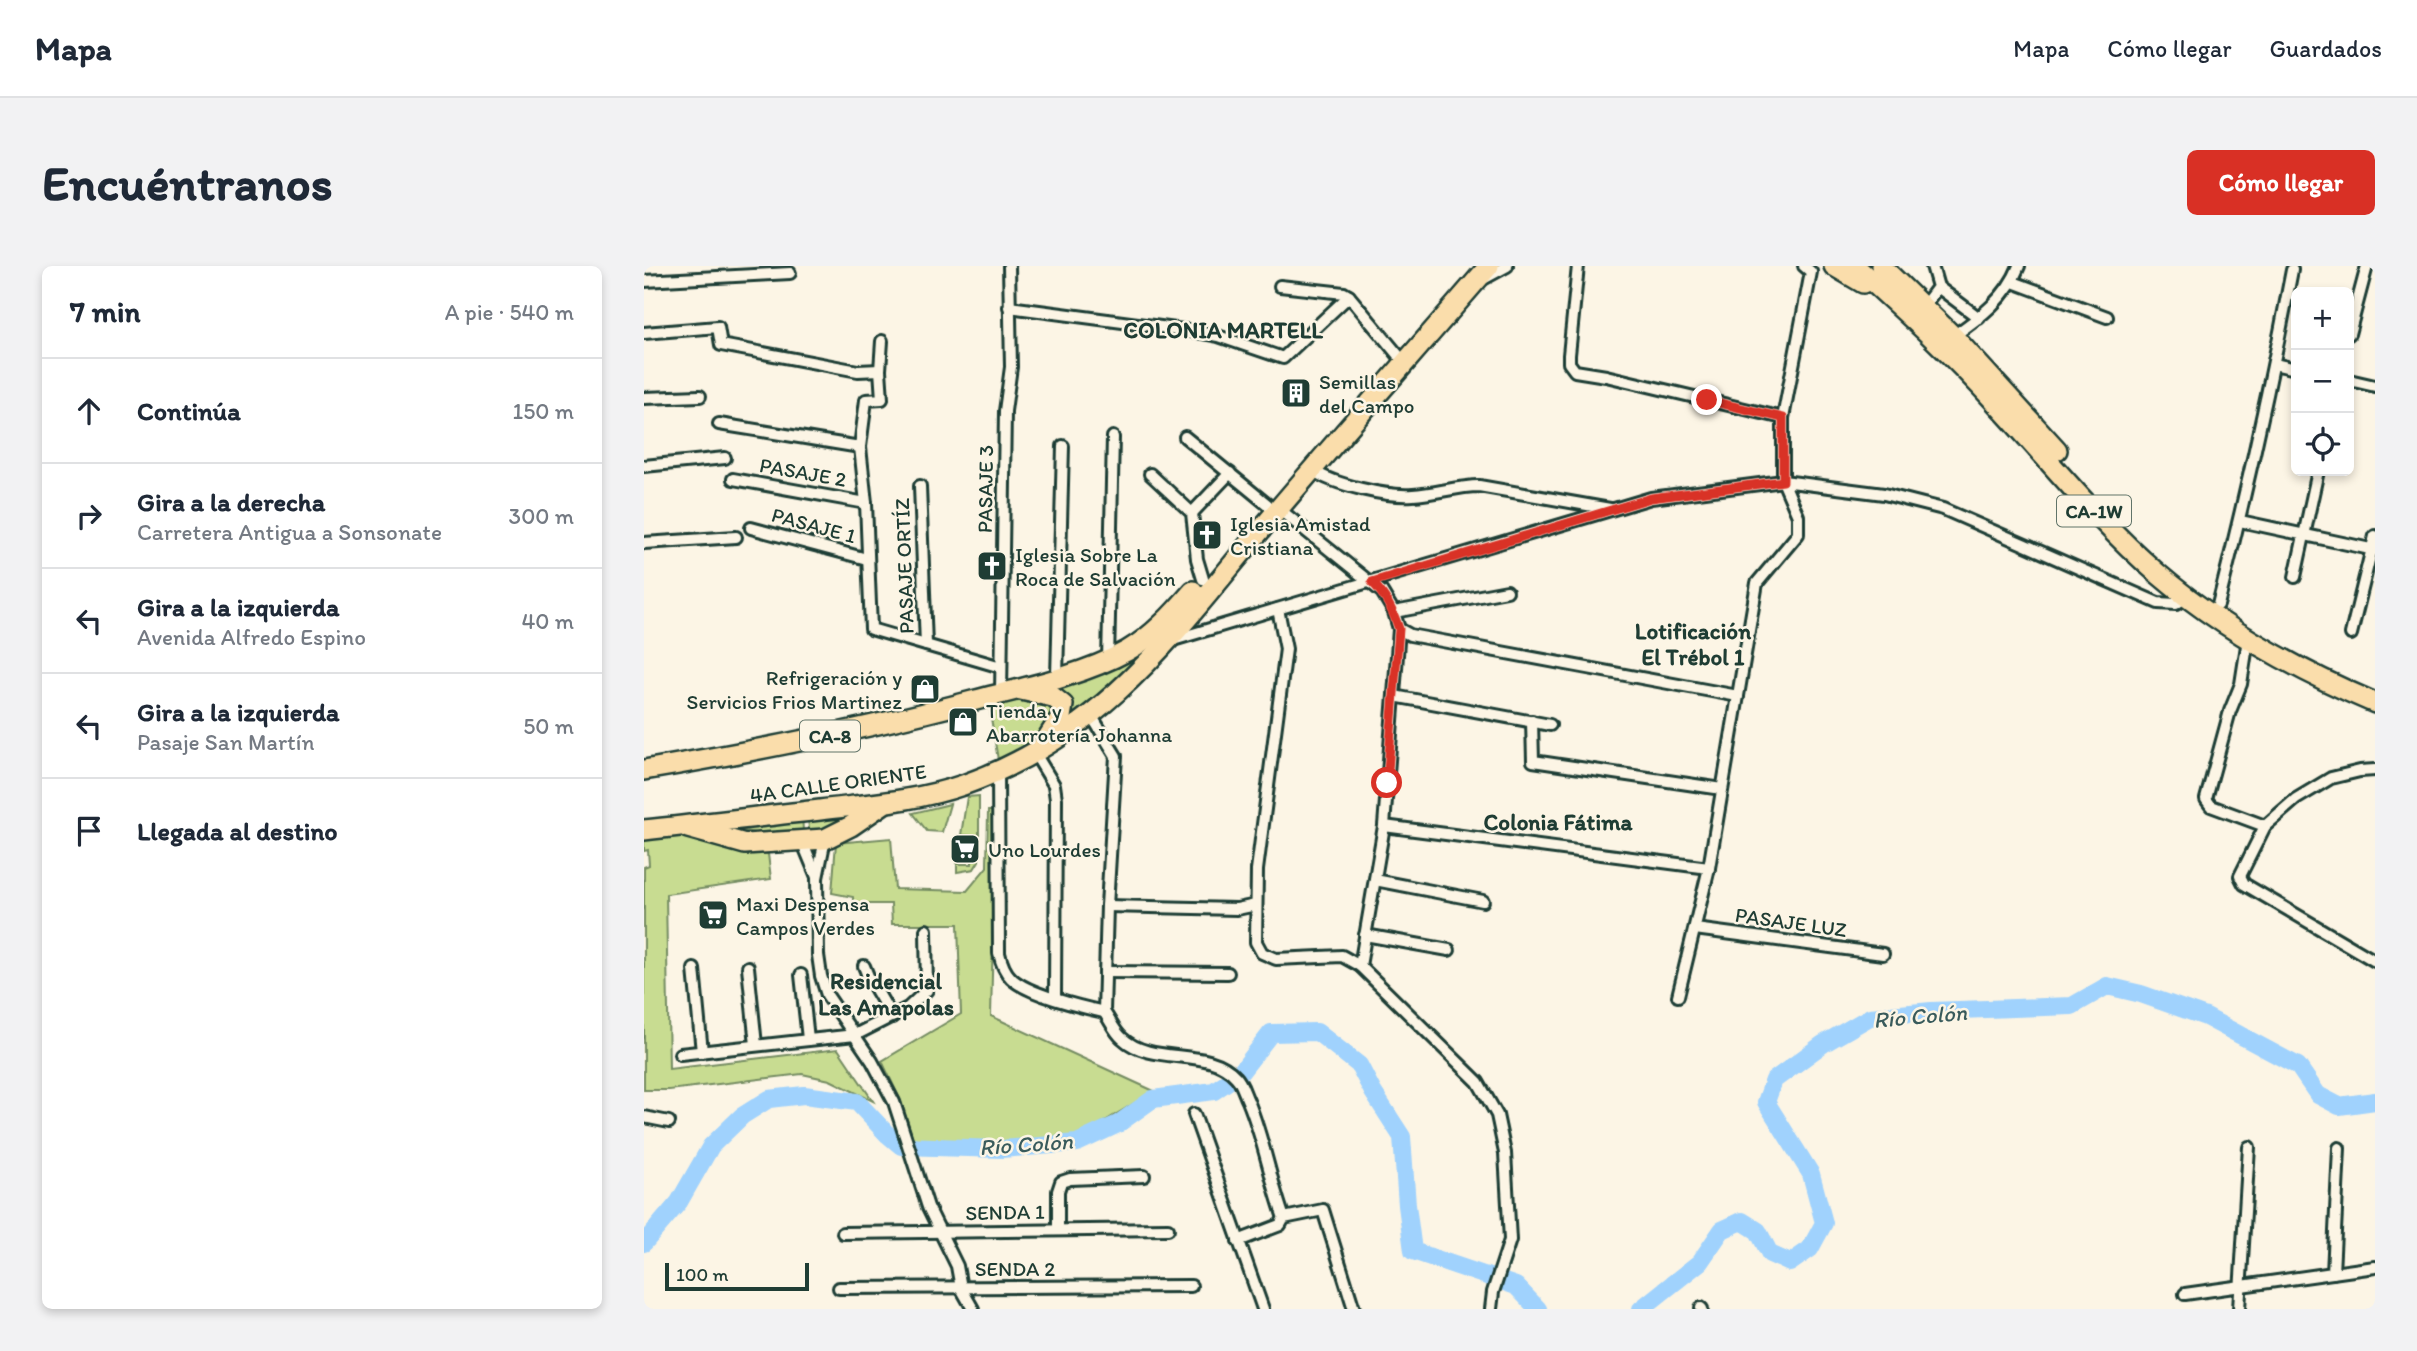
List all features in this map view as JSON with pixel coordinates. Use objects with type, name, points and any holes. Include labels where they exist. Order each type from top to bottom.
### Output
[{"type":"highway","name":"4A CALLE ORIENTE","points":[[644,770],[840,734],[1008,692],[1108,661],[1128,651],[1156,630],[1312,470],[1490,266]]},
{"type":"highway","name":"4A CALLE ORIENTE","points":[[644,830],[885,802],[937,792],[998,771],[1037,751],[1091,715],[1168,641],[1273,507],[1398,355],[1490,266]]},
{"type":"highway","points":[[1833,266],[1894,301]]},
{"type":"highway","name":"CA-1W","points":[[1855,266],[1961,364],[2118,536],[2157,573],[2248,639],[2298,667],[2375,703]]},
{"type":"highway","name":"CA-1W","points":[[1881,266],[1953,336],[2121,522],[2166,566],[2218,605],[2280,645],[2375,690]]},
{"type":"highway","points":[[1008,692],[1046,695],[1058,699],[1063,705],[1061,717],[1037,751]]},
{"type":"highway","points":[[680,826],[745,844],[825,839],[851,826],[885,802]]},
{"type":"street","name":"PASAJE 3","points":[[1008,692],[1001,667],[1005,411],[1011,367],[1009,266]]},
{"type":"street","points":[[1578,266],[1569,355],[1569,363],[1574,371],[1606,376],[1783,418]]},
{"type":"street","points":[[1678,996],[1709,868],[1758,583],[1798,534],[1798,516],[1783,481],[1783,418],[1811,272],[1804,266]]},
{"type":"street","points":[[1932,266],[1938,287],[1979,318]]},
{"type":"street","points":[[1953,336],[1979,318],[2013,282],[2019,266]]},
{"type":"street","points":[[2354,315],[2367,266]]},
{"type":"street","points":[[2218,605],[2274,364],[2292,270]]},
{"type":"street","points":[[644,281],[790,273]]},
{"type":"street","points":[[2013,282],[2107,317]]},
{"type":"street","points":[[1280,286],[1344,293],[1398,355]]},
{"type":"street","points":[[1923,307],[1938,287]]},
{"type":"street","points":[[1009,307],[1218,336],[1283,358],[1349,296]]},
{"type":"street","points":[[644,333],[718,327],[721,345],[858,371],[880,370]]},
{"type":"street","points":[[882,341],[882,399],[866,400],[860,447],[866,503],[870,629],[1001,667]]},
{"type":"street","points":[[2274,364],[2291,368]]},
{"type":"street","points":[[2354,381],[2375,386]]},
{"type":"street","points":[[644,398],[700,396]]},
{"type":"street","points":[[719,424],[860,447]]},
{"type":"street","points":[[1108,661],[1113,437]]},
{"type":"street","points":[[1185,437],[1372,582],[1382,592],[1394,612],[1399,629],[1384,826],[1360,966]]},
{"type":"street","points":[[1057,677],[1063,446]]},
{"type":"street","points":[[644,466],[725,457]]},
{"type":"street","points":[[1312,470],[1339,484],[1402,495],[1416,495],[1459,486],[1479,486],[1614,509]]},
{"type":"street","points":[[1192,513],[1230,473]]},
{"type":"street","points":[[1150,474],[1192,513],[1196,559],[1203,579]]},
{"type":"street","points":[[2295,577],[2317,476]]},
{"type":"street","name":"PASAJE 2","points":[[733,480],[866,503]]},
{"type":"street","points":[[1168,641],[1651,498],[1783,481],[1884,494],[1943,509],[2158,603],[2176,604],[2187,596]]},
{"type":"street","name":"PASAJE ORTÍZ","points":[[920,486],[926,645]]},
{"type":"street","points":[[2239,521],[2374,550]]},
{"type":"street","name":"PASAJE 1","points":[[751,528],[867,559]]},
{"type":"street","points":[[2351,634],[2374,550],[2375,536]]},
{"type":"street","points":[[644,543],[736,537]]},
{"type":"street","points":[[1394,612],[1507,591]]},
{"type":"street","points":[[1278,609],[1286,649],[1257,870],[1256,942],[1262,953],[1276,959],[1342,956],[1360,966],[1478,1082],[1497,1115],[1505,1153],[1510,1240],[1490,1309]]},
{"type":"street","points":[[1399,629],[1410,635],[1738,696]]},
{"type":"street","points":[[2248,639],[2241,684],[2230,711],[2206,799],[2211,806],[2265,826]]},
{"type":"street","points":[[1394,696],[1550,725]]},
{"type":"street","points":[[1091,715],[1116,756],[1104,1012],[1120,1037],[1130,1045],[1225,1067],[1238,1079],[1257,1122],[1272,1185],[1284,1218]]},
{"type":"street","points":[[1532,721],[1533,761],[1722,789]]},
{"type":"street","points":[[1037,751],[1054,785],[1056,799],[1055,998]]},
{"type":"street","points":[[2375,770],[2331,778],[2296,799],[2265,826],[2240,876],[2244,884],[2375,961]]},
{"type":"street","points":[[998,771],[999,953],[1002,965],[1010,977],[1021,986],[1104,1012]]},
{"type":"street","points":[[1384,826],[1709,868]]},
{"type":"street","points":[[825,839],[817,878],[818,956],[821,976],[827,995],[855,1035],[894,1102],[928,1207],[957,1265],[961,1288],[973,1309]]},
{"type":"street","points":[[802,841],[817,878]]},
{"type":"street","points":[[1374,880],[1483,901]]},
{"type":"street","points":[[1107,906],[1237,909],[1256,905]]},
{"type":"street","name":"PASAJE LUZ","points":[[1695,929],[1883,954]]},
{"type":"street","points":[[680,1054],[855,1035],[892,1017],[916,1002],[927,990],[926,930]]},
{"type":"street","points":[[1365,935],[1449,950]]},
{"type":"street","points":[[864,966],[892,1017]]},
{"type":"street","points":[[748,967],[756,1045]]},
{"type":"street","points":[[694,969],[702,1052]]},
{"type":"street","points":[[1105,972],[1228,973]]},
{"type":"street","points":[[801,975],[808,1039]]},
{"type":"street","points":[[1194,1114],[1263,1309]]},
{"type":"street","points":[[644,1117],[669,1122]]},
{"type":"street","points":[[2239,1309],[2249,1147]]},
{"type":"street","points":[[2333,1273],[2339,1148]]},
{"type":"street","points":[[1058,1230],[1058,1191],[1061,1182],[1070,1179],[1144,1176]]},
{"type":"street","points":[[1238,1241],[1280,1225],[1284,1218],[1322,1210],[1354,1309]]},
{"type":"street","name":"SENDA 1","points":[[843,1233],[1168,1229]]},
{"type":"street","points":[[2185,1294],[2375,1267]]},
{"type":"street","name":"SENDA 2","points":[[839,1289],[1191,1286]]},
{"type":"green space","points":[[1144,649],[1147,652],[1066,725],[1064,716],[1046,691]]},
{"type":"green space","points":[[1014,692],[1048,701],[1052,711],[1051,721],[1038,737],[998,760],[988,700]]},
{"type":"green space","name":"Uno Lourdes","points":[[979,796],[979,861],[974,869],[957,872],[957,864],[972,864],[973,836],[961,835],[967,797]]},
{"type":"green space","points":[[871,802],[834,827],[809,831],[808,813]]},
{"type":"green space","name":"Uno Lourdes","points":[[950,804],[942,832],[927,831],[913,813]]},
{"type":"green space","points":[[988,811],[996,811],[991,1016],[1154,1091],[1075,1137],[1003,1144],[913,1139],[900,1099],[882,1061],[961,1014],[958,924],[892,924],[891,904],[853,904],[853,897],[832,893],[836,843],[891,838],[895,889],[967,891],[987,867]]},
{"type":"green space","points":[[802,813],[803,832],[769,836],[725,827]]},
{"type":"green space","points":[[678,835],[768,854],[771,879],[666,894],[669,1069],[838,1049],[873,1101],[830,1080],[802,1074],[669,1090],[644,1090],[644,867],[649,865],[648,850],[644,851],[644,839]]},
{"type":"waterway","name":"Río Colón","points":[[1641,1309],[1700,1262],[1722,1230],[1742,1221],[1758,1231],[1770,1254],[1790,1263],[1810,1249],[1824,1223],[1811,1174],[1766,1102],[1774,1080],[1823,1044],[1870,1017],[1931,1011],[2072,1006],[2107,986],[2141,994],[2206,1017],[2298,1066],[2318,1095],[2339,1106],[2375,1101]]},
{"type":"waterway","name":"Río Colón","points":[[644,1243],[679,1202],[711,1146],[742,1116],[769,1099],[804,1095],[857,1102],[901,1146],[1002,1149],[1077,1143],[1118,1124],[1153,1099],[1214,1091],[1240,1073],[1271,1033],[1317,1032],[1359,1065],[1402,1137],[1413,1251],[1516,1286],[1538,1309]]},
{"type":"place","name":"Semillas del Campo","points":[[1296,393]]},
{"type":"place","name":"Iglesia Amistad Cristiana","points":[[1207,535]]},
{"type":"place","name":"Iglesia Sobre La Roca de Salvación","points":[[992,566]]},
{"type":"place","name":"Refrigeración y Servicios Frios Martinez","points":[[925,689]]},
{"type":"place","name":"Tienda y Abarrotería Johanna","points":[[963,722]]},
{"type":"place","name":"Uno Lourdes","points":[[965,849]]},
{"type":"place","name":"Maxi Despensa Campos Verdes","points":[[713,915]]},
{"type":"district","name":"COLONIA MARTELL","points":[[1223,330]]},
{"type":"district","name":"Lotificación El Trébol 1","points":[[1693,644]]},
{"type":"district","name":"Colonia Fátima","points":[[1558,822]]},
{"type":"district","name":"Residencial Las Amapolas","points":[[886,994]]},
{"type":"route","points":[[1387,783],[1399,629],[1394,612],[1382,592],[1372,582],[1651,498],[1783,481],[1783,418],[1707,400]]}]
